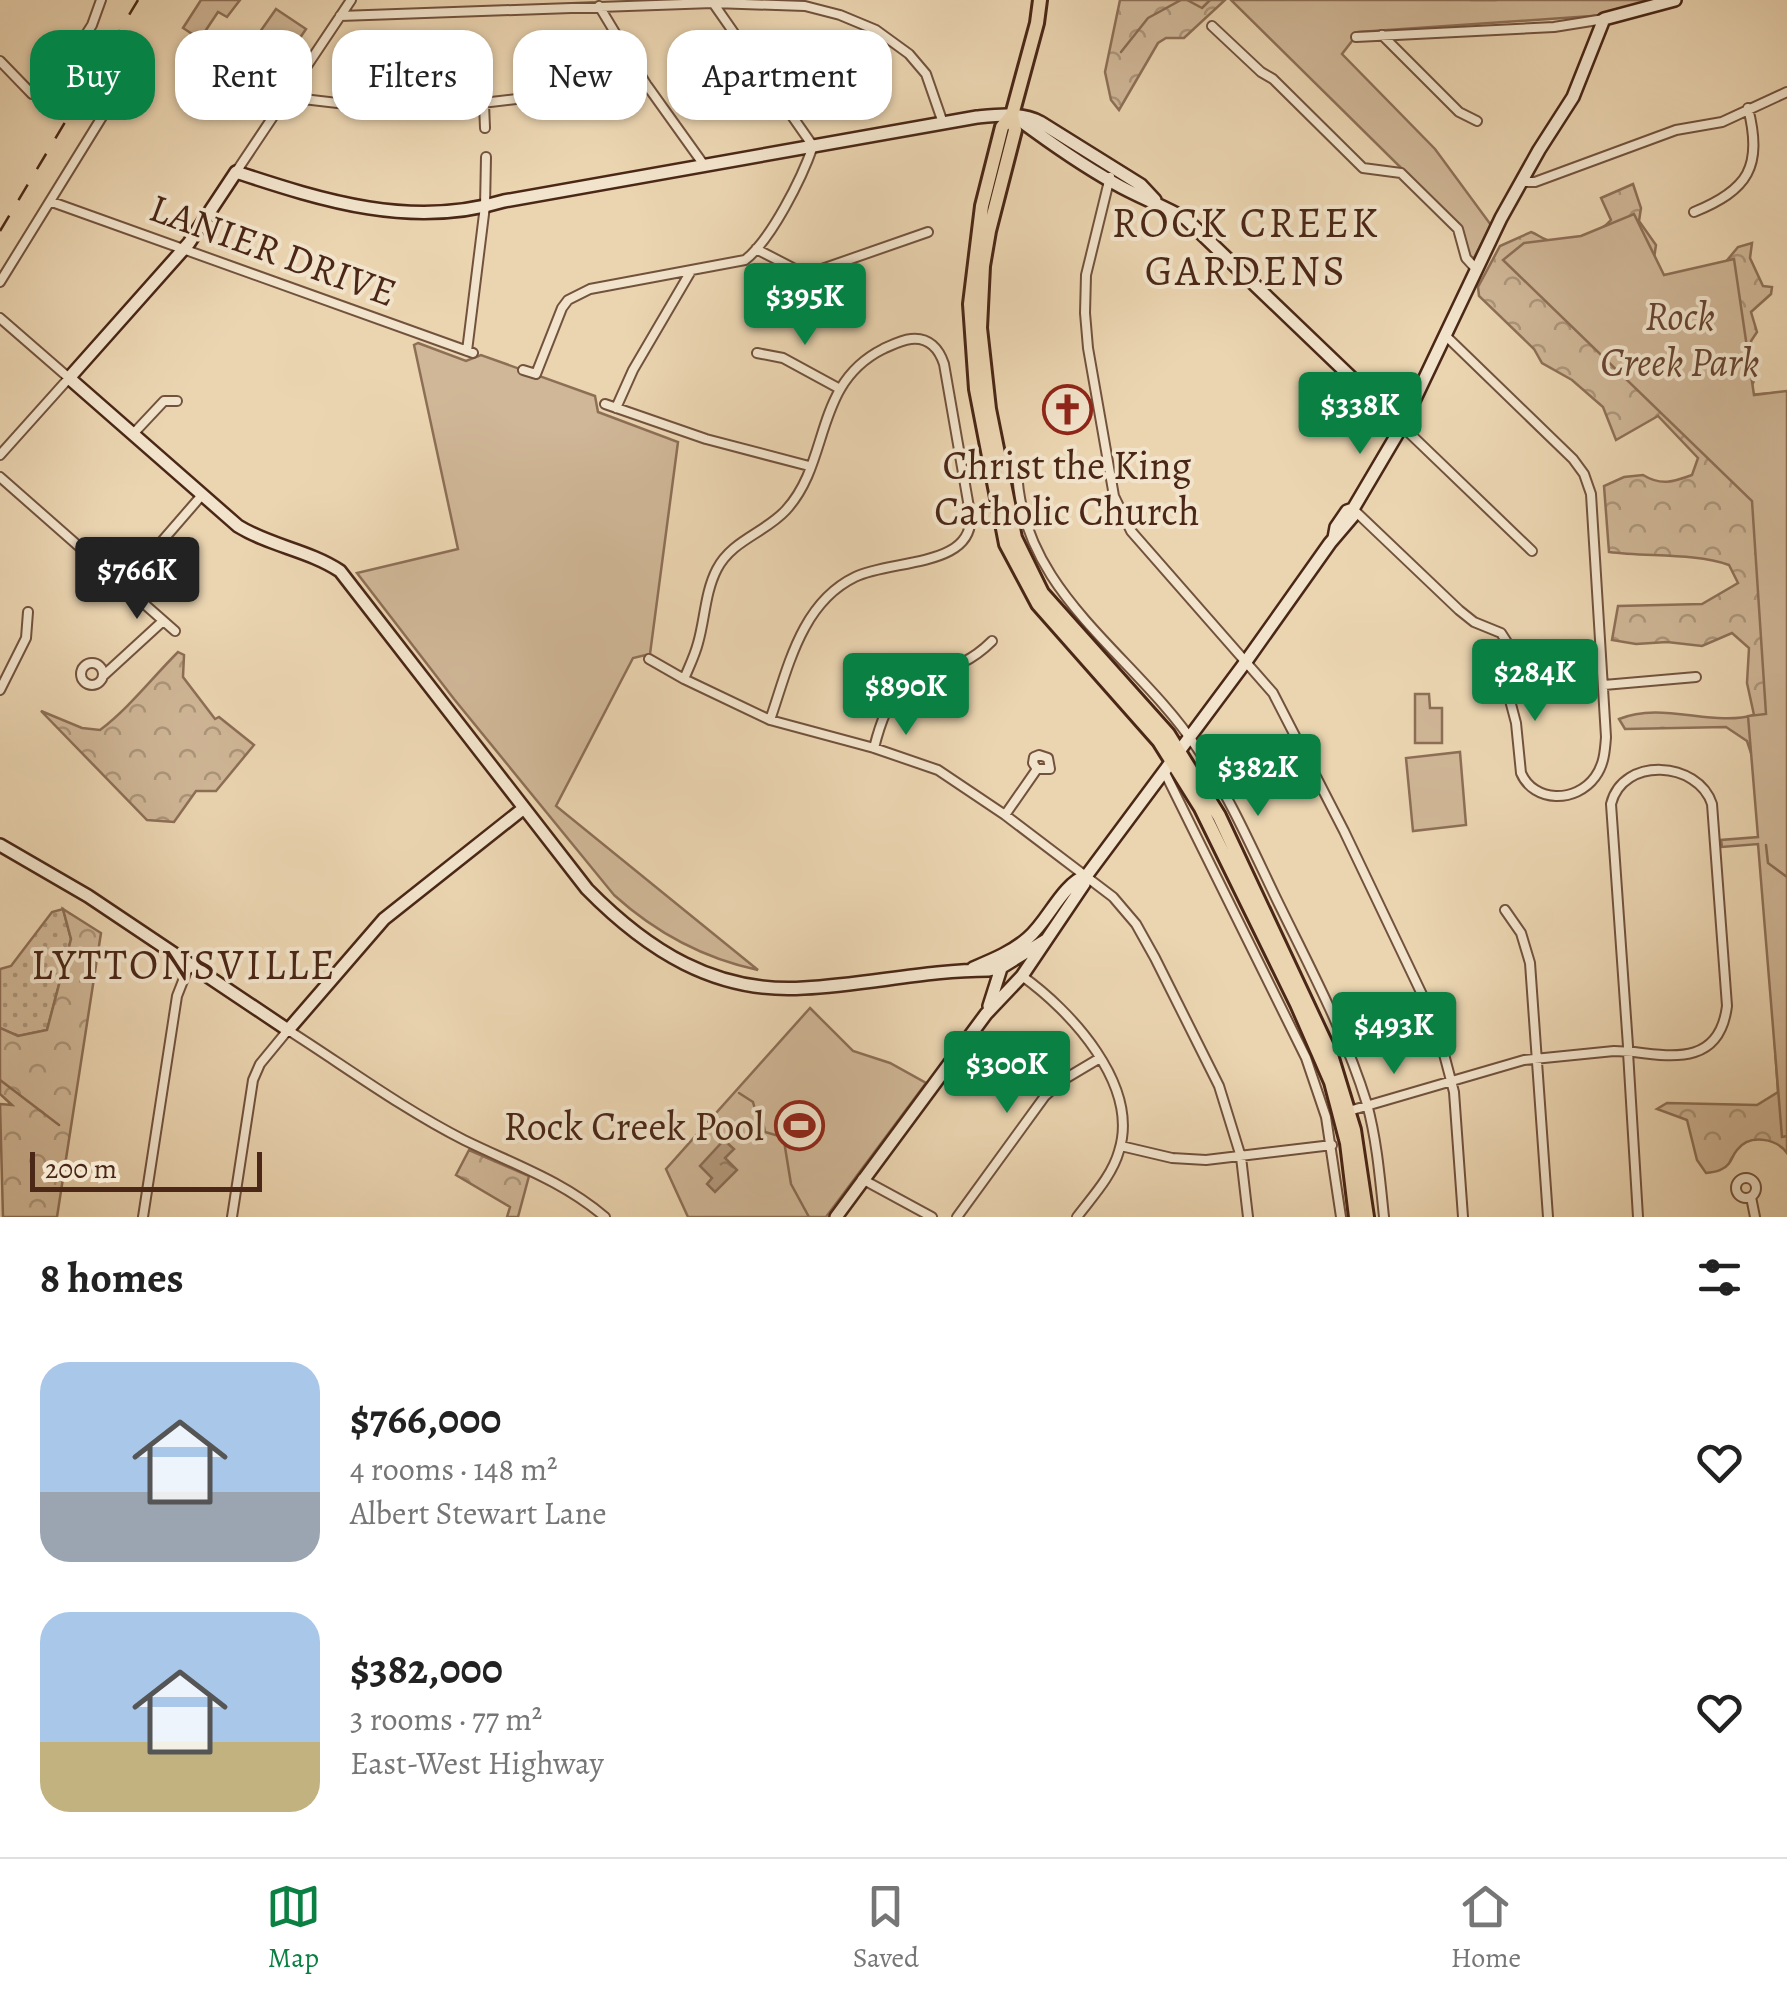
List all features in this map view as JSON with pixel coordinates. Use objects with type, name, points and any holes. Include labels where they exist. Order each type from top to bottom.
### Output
[{"type":"main road","points":[[1040,0],[1012,115],[1002,127],[982,206],[970,304],[976,390],[1006,544],[1038,604],[1159,741],[1201,808],[1331,1082],[1347,1143],[1356,1217]]},
{"type":"main road","points":[[1012,115],[1015,130],[989,231],[980,295],[984,382],[1015,509],[1020,550],[1042,593],[1150,712],[1172,761],[1219,816],[1323,1037],[1349,1112],[1367,1217]]},
{"type":"street","points":[[89,30],[101,0]]},
{"type":"street","points":[[312,58],[351,0]]},
{"type":"street","points":[[1356,37],[1546,27],[1604,19],[1675,0]]},
{"type":"street","points":[[340,16],[712,1],[805,6],[840,14],[876,30],[910,54],[926,74],[943,123]]},
{"type":"street","points":[[712,1],[813,146]]},
{"type":"street","points":[[599,6],[613,30]]},
{"type":"street","points":[[836,1217],[986,1014],[1022,976],[1087,875],[1334,538],[1346,511],[1353,509],[1402,426],[1520,182],[1573,97],[1604,19]]},
{"type":"street","points":[[1212,26],[1273,79],[1363,168],[1401,173],[1458,229],[1466,258],[1477,270]]},
{"type":"street","points":[[1382,36],[1459,112],[1478,121]]},
{"type":"street","points":[[0,61],[30,92]]},
{"type":"street","points":[[647,85],[704,166]]},
{"type":"street","points":[[1520,182],[1535,182],[1682,128],[1722,122],[1787,92]]},
{"type":"street","points":[[1694,212],[1726,198],[1748,176],[1753,152],[1748,108]]},
{"type":"street","points":[[236,172],[327,201],[376,211],[426,214],[943,123],[1012,115],[1031,117],[1111,174],[1141,185],[1154,200],[1186,218],[1532,551]]},
{"type":"street","points":[[0,282],[101,120]]},
{"type":"street","points":[[0,455],[182,250],[271,120]]},
{"type":"street","points":[[485,120],[485,128]]},
{"type":"street","points":[[523,370],[536,374],[554,322],[568,300],[590,289],[745,260],[803,176],[813,146]]},
{"type":"street","points":[[485,206],[486,158]]},
{"type":"street","points":[[1111,174],[1089,260],[1085,313],[1114,496],[1131,532],[1247,660],[1284,710],[1314,769],[1428,1007],[1451,1078],[1463,1217]]},
{"type":"street","name":"LANIER DRIVE","points":[[52,202],[470,352],[485,206]]},
{"type":"street","points":[[756,248],[797,270],[819,270],[928,232]]},
{"type":"street","points":[[616,408],[633,370],[691,271]]},
{"type":"street","points":[[0,318],[202,495],[255,536],[319,557],[340,570],[445,707],[450,726],[465,734],[587,889],[640,938],[690,967],[733,981],[803,988],[1002,967],[1046,940]]},
{"type":"street","points":[[1353,509],[1459,610],[1474,622],[1501,633],[1510,647],[1512,662],[1507,689],[1516,723],[1520,772],[1531,788],[1554,796],[1584,788],[1595,778],[1604,759],[1606,737],[1591,494],[1584,474],[1446,336]]},
{"type":"street","points":[[684,679],[698,645],[717,567],[736,545],[788,509],[852,370],[875,353],[910,339],[932,344],[944,364],[972,526],[963,544],[949,552],[858,576],[831,594],[812,614],[797,643],[770,720]]},
{"type":"street","points":[[757,353],[783,358],[840,389]]},
{"type":"street","points":[[132,434],[164,401],[177,401]]},
{"type":"street","points":[[605,404],[706,439],[809,466]]},
{"type":"street","points":[[1017,467],[1015,509],[1033,545],[1056,584],[1160,698],[1190,737],[1218,782],[1328,1004],[1367,1106],[1384,1217]]},
{"type":"street","points":[[0,477],[175,631]]},
{"type":"street","points":[[124,585],[202,495]]},
{"type":"street","points":[[0,690],[26,638],[28,612]]},
{"type":"street","points":[[103,676],[163,621]]},
{"type":"street","points":[[874,748],[882,714],[898,690],[922,673],[966,663],[992,640]]},
{"type":"street","points":[[649,658],[770,720],[938,770],[1087,875],[1126,911],[1155,958],[1219,1086],[1241,1157],[1248,1217]]},
{"type":"street","points":[[1604,685],[1696,677]]},
{"type":"street","points":[[1172,761],[1306,1058],[1326,1117],[1341,1217]]},
{"type":"street","points":[[1005,814],[1037,770]]},
{"type":"street","points":[[1349,1112],[1451,1078],[1538,1057],[1628,1052],[1672,1057],[1694,1054],[1718,1035],[1726,1006],[1712,804],[1705,787],[1688,774],[1673,770],[1639,773],[1617,788],[1611,811],[1628,1052],[1638,1217]]},
{"type":"street","points":[[504,824],[510,790]]},
{"type":"street","points":[[232,1217],[254,1074],[368,936],[425,884],[524,808]]},
{"type":"street","points":[[504,824],[540,829]]},
{"type":"street","points":[[0,845],[88,896],[428,1120],[531,1168],[572,1191],[605,1217]]},
{"type":"street","points":[[968,970],[1006,954],[1030,937],[1075,880],[1087,875]]},
{"type":"street","points":[[1505,910],[1522,933],[1530,963],[1548,1217]]},
{"type":"street","points":[[986,1014],[1006,954]]},
{"type":"street","points":[[143,1217],[177,996],[190,963]]},
{"type":"street","points":[[1022,976],[1068,1013],[1100,1058],[1120,1104],[1121,1146],[1113,1167],[1077,1217]]},
{"type":"street","points":[[265,1014],[294,1015],[306,1009]]},
{"type":"street","points":[[956,1217],[1045,1096],[1100,1058]]},
{"type":"street","points":[[1121,1146],[1188,1160],[1347,1143]]},
{"type":"street","points":[[862,1180],[932,1217]]},
{"type":"street","points":[[1752,1197],[1754,1217]]},
{"type":"green space","points":[[201,0],[240,0],[227,17],[218,12],[206,30],[183,28]]},
{"type":"green space","points":[[1120,0],[1225,0],[1184,38],[1166,38],[1158,43],[1119,110],[1111,100],[1105,72]]},
{"type":"green space","points":[[1231,0],[1656,0],[1606,15],[1359,32],[1342,54],[1435,149],[1491,225],[1474,258],[1470,257],[1462,228]]},
{"type":"green space","points":[[276,9],[306,29],[305,30],[261,30]]},
{"type":"green space","points":[[1633,184],[1641,208],[1639,221],[1656,245],[1651,278],[1724,264],[1738,247],[1752,243],[1750,258],[1763,286],[1772,287],[1771,294],[1751,312],[1757,332],[1751,341],[1755,379],[1747,395],[1787,392],[1787,1153],[1770,1141],[1749,1141],[1725,1167],[1706,1173],[1697,1160],[1687,1120],[1657,1109],[1667,1103],[1757,1105],[1778,1092],[1757,771],[1747,741],[1726,727],[1625,729],[1619,719],[1652,712],[1721,718],[1754,715],[1747,683],[1749,648],[1732,633],[1702,646],[1612,640],[1618,606],[1702,604],[1738,583],[1729,565],[1716,561],[1609,552],[1604,486],[1624,477],[1643,475],[1661,482],[1679,480],[1692,475],[1698,458],[1658,416],[1616,440],[1603,407],[1572,380],[1542,363],[1534,349],[1479,296],[1478,287],[1500,246],[1531,232],[1554,242],[1590,234],[1611,220],[1601,198]]},
{"type":"green space","name":"Rock Creek Park","points":[[1634,214],[1664,275],[1734,259],[1754,395],[1787,391],[1787,1136],[1782,1137],[1758,844],[1722,847],[1721,840],[1758,837],[1748,716],[1766,714],[1752,501],[1503,260],[1524,243],[1581,236]]},
{"type":"green space","points":[[418,343],[466,361],[481,355],[595,396],[598,412],[678,442],[650,654],[633,658],[556,806],[758,970],[718,959],[681,942],[614,895],[357,573],[458,549],[414,345]]},
{"type":"green space","points":[[178,652],[184,655],[183,677],[215,719],[219,717],[254,745],[216,791],[196,791],[174,822],[147,820],[41,711],[82,728],[100,730]]},
{"type":"green space","points":[[1415,694],[1429,694],[1430,708],[1442,708],[1442,743],[1415,743]]},
{"type":"green space","points":[[1460,752],[1466,825],[1413,831],[1406,758]]},
{"type":"green space","points":[[63,909],[71,939],[47,1030],[18,1036],[0,1028],[0,969],[11,966],[52,912]]},
{"type":"green space","points":[[63,909],[101,933],[57,1217],[3,1217],[0,1104],[12,1105],[0,1094],[0,1028],[18,1036],[47,1030],[71,939]]},
{"type":"green space","name":"Rock Creek Pool","points":[[810,1008],[853,1051],[890,1063],[926,1083],[826,1217],[688,1217],[666,1169]]},
{"type":"green space","points":[[469,1150],[529,1176],[518,1217],[507,1217],[510,1207],[456,1175]]},
{"type":"water","points":[[724,1140],[734,1149],[725,1158],[737,1170],[715,1192],[707,1184],[712,1178],[700,1166]]},
{"type":"waterway","points":[[1121,52],[1148,18],[1181,0]]},
{"type":"waterway","points":[[1187,0],[1202,8],[1210,0]]},
{"type":"waterway","points":[[1471,0],[1496,0]]},
{"type":"waterway","points":[[1766,845],[1768,863],[1787,877]]},
{"type":"waterway","points":[[0,1080],[59,1125]]},
{"type":"waterway","points":[[739,1093],[753,1102],[765,1132],[784,1141],[791,1184],[809,1217]]},
{"type":"railway","points":[[0,231],[138,0]]},
{"type":"place","name":"Christ the King Catholic Church","points":[[1067,410]]},
{"type":"place","name":"Rock Creek Pool","points":[[799,1126]]},
{"type":"district","name":"ROCK CREEK GARDENS","points":[[1246,246]]},
{"type":"district","name":"LYTTONSVILLE","points":[[184,964]]}]
